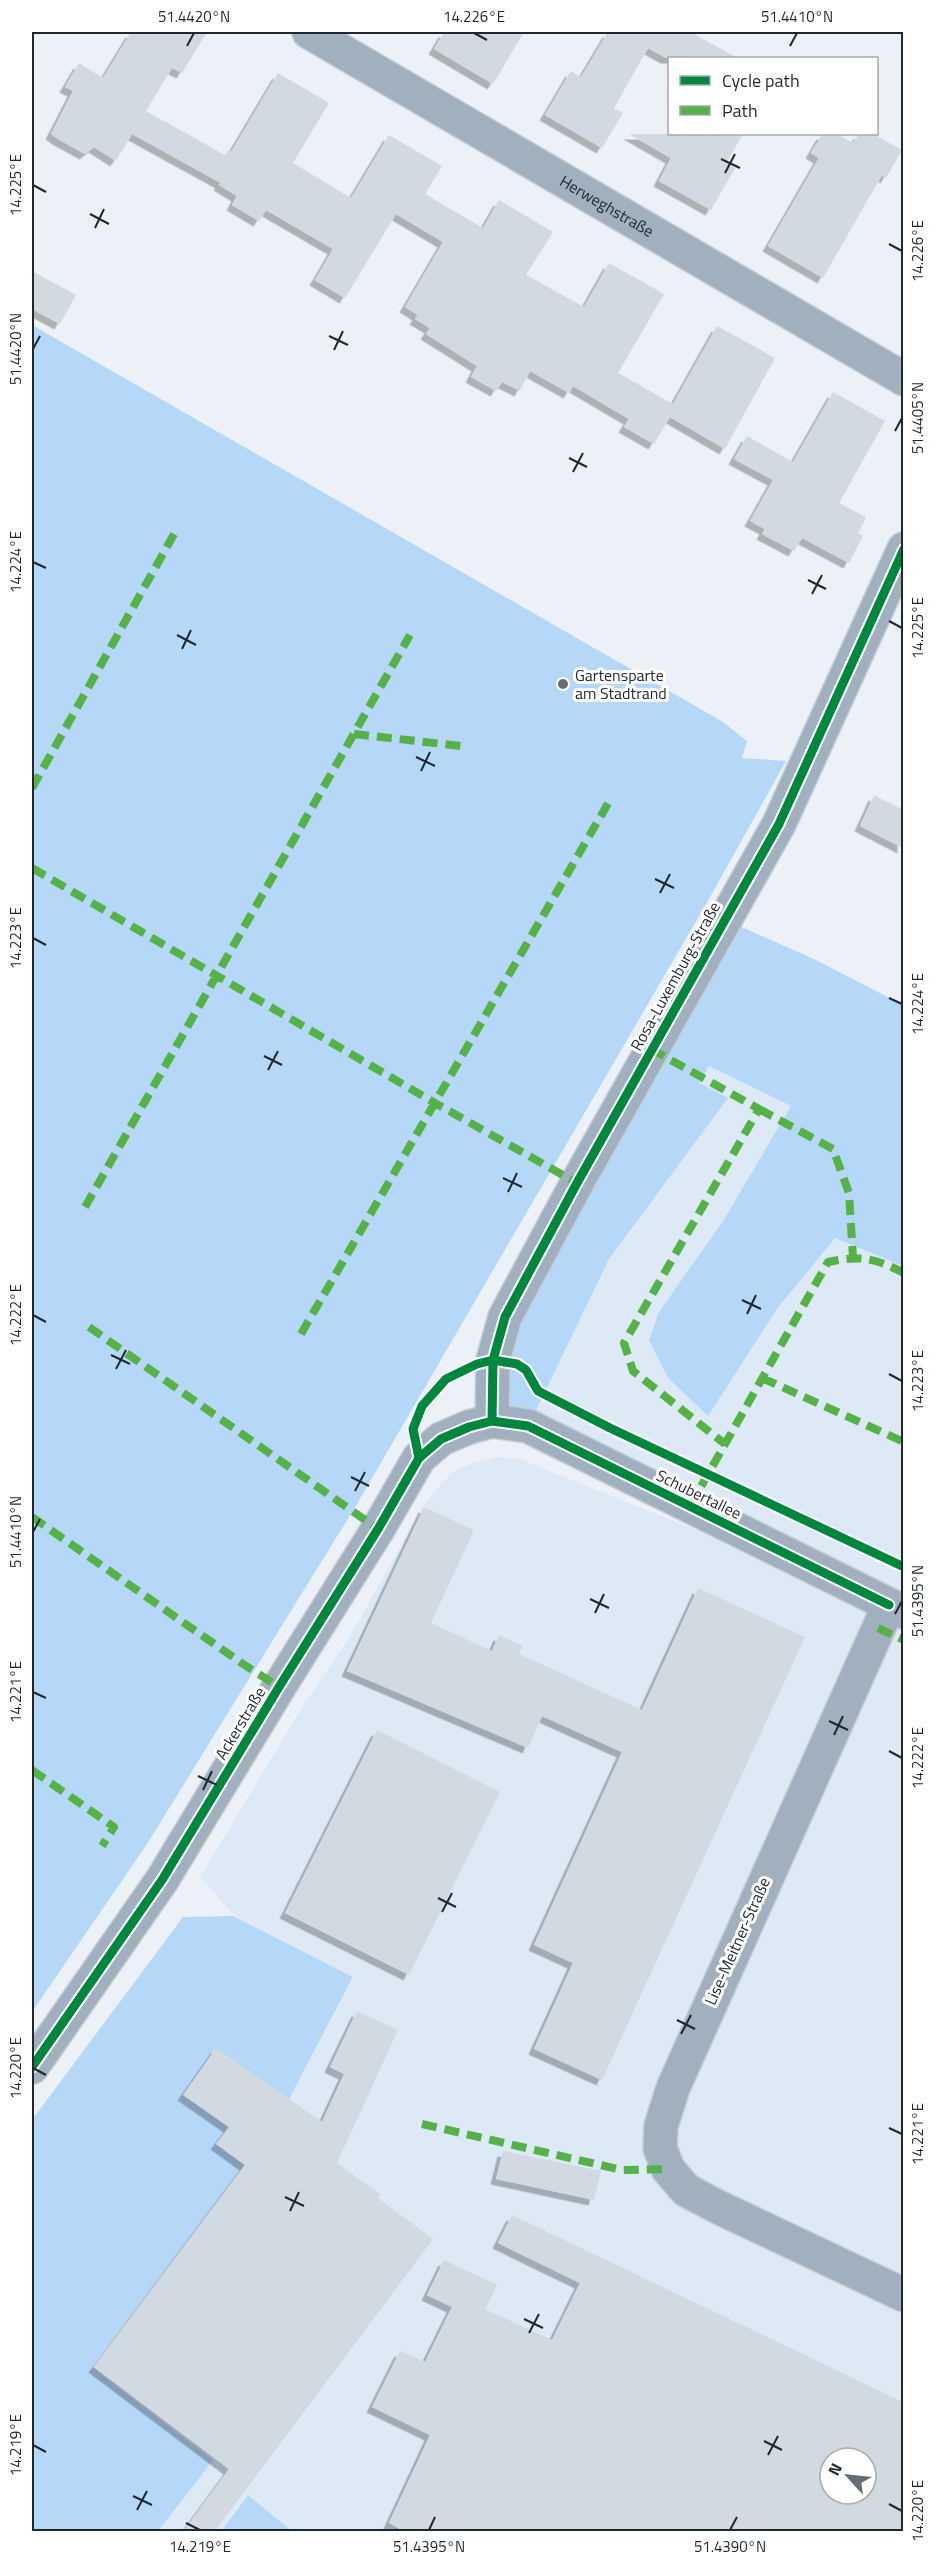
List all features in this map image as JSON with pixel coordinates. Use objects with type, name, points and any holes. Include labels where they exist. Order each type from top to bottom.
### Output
[{"type":"street","name":"Herweghstraße","points":[[309,32],[903,379]]},
{"type":"street","name":"Rosa-Luxemburg-Straße","points":[[492,1421],[493,1359],[505,1317],[577,1183],[779,824],[903,549]]},
{"type":"street","name":"Schubertallee","points":[[492,1421],[528,1426],[896,1608]]},
{"type":"street","name":"Ackerstraße","points":[[32,2067],[162,1880],[378,1529],[419,1458],[441,1439],[469,1427],[492,1421]]},
{"type":"street","name":"Lise-Meitner-Straße","points":[[896,1608],[673,2088],[661,2126],[660,2148],[668,2169],[686,2190],[903,2295]]},
{"type":"shaded area","points":[[32,325],[723,722],[747,741],[742,758],[786,761],[709,899],[357,1504],[147,1844],[32,2012]]},
{"type":"shaded area","points":[[726,920],[816,960],[903,1005],[903,1266],[835,1238],[777,1309],[708,1416],[668,1378],[649,1340],[659,1312],[723,1221],[791,1106],[709,1066],[700,1083],[728,1098],[609,1259],[529,1425],[493,1420],[494,1358]]},
{"type":"shaded area","points":[[708,1066],[791,1106],[723,1221],[659,1312],[777,1309],[835,1238],[903,1266],[903,1611],[529,1425],[609,1259],[728,1098],[700,1083]]},
{"type":"shaded area","points":[[500,1457],[519,1459],[903,1613],[903,2531],[292,2531],[247,2495],[220,2531],[158,2531],[92,2367],[277,2122],[354,1977],[258,1930],[234,1915],[200,1877],[304,1704],[349,1638],[423,1506],[452,1472],[475,1462]]},
{"type":"shaded area","points":[[233,1916],[353,1977],[277,2122],[92,2367],[213,2460],[158,2531],[32,2532],[32,2120],[183,1917]]},
{"type":"shaded area","points":[[248,2495],[292,2531],[221,2531]]},
{"type":"building","points":[[131,32],[207,32],[182,73],[172,68],[146,111],[225,155],[228,150],[231,152],[278,73],[329,103],[293,163],[351,198],[389,135],[442,166],[425,194],[483,228],[499,200],[553,232],[526,275],[584,307],[609,263],[664,294],[618,373],[673,404],[717,326],[775,358],[725,449],[670,417],[654,444],[624,427],[629,419],[573,386],[569,393],[530,371],[520,391],[502,382],[496,391],[471,377],[477,366],[426,334],[430,328],[415,319],[418,315],[405,307],[443,242],[396,214],[345,298],[315,280],[333,249],[266,210],[259,221],[232,205],[237,196],[219,185],[221,183],[132,134],[116,161],[94,147],[85,154],[51,134],[73,91],[65,87],[79,63],[103,78]]},
{"type":"building","points":[[444,32],[524,32],[493,84],[434,49]]},
{"type":"building","points":[[608,32],[690,32],[736,57],[666,58],[648,48],[614,108],[623,113],[602,148],[545,115],[571,71],[581,77]]},
{"type":"building","points":[[629,134],[742,135],[727,162],[735,168],[711,210],[659,181],[671,158]]},
{"type":"building","points":[[821,135],[839,135],[853,143],[858,135],[875,135],[902,150],[886,178],[882,175],[823,278],[768,246],[819,158],[811,153]]},
{"type":"building","points":[[32,271],[76,295],[60,324],[32,309]]},
{"type":"building","points":[[833,392],[885,421],[839,503],[866,517],[858,533],[863,536],[849,563],[802,538],[794,551],[762,534],[765,529],[750,521],[773,480],[734,459],[747,436],[793,462]]},
{"type":"building","points":[[874,795],[903,810],[903,848],[860,826]]},
{"type":"building","points":[[424,1507],[474,1530],[431,1623],[492,1651],[499,1635],[523,1646],[519,1654],[642,1710],[698,1588],[805,1637],[602,2080],[534,2049],[573,1963],[534,1945],[622,1752],[542,1716],[528,1748],[347,1671]]},
{"type":"building","points":[[377,1730],[500,1792],[409,1975],[285,1913]]},
{"type":"building","points":[[357,2011],[398,2030],[337,2163],[381,2195],[378,2198],[433,2239],[214,2532],[183,2532],[229,2469],[94,2367],[245,2165],[216,2144],[229,2127],[183,2095],[216,2048],[322,2122],[344,2074],[330,2067]]},
{"type":"building","points":[[503,2151],[601,2171],[594,2200],[496,2179]]},
{"type":"building","points":[[512,2215],[903,2402],[903,2532],[406,2532],[389,2523],[430,2435],[372,2407],[400,2351],[425,2362],[452,2307],[427,2295],[444,2260],[497,2285],[485,2309],[552,2340],[580,2283],[498,2243]]},
{"type":"marked path","points":[[32,788],[178,527]]},
{"type":"marked path","points":[[85,1207],[410,635]]},
{"type":"marked path","points":[[354,734],[461,746]]},
{"type":"marked path","points":[[301,1334],[610,800]]},
{"type":"marked path","points":[[32,868],[577,1183]]},
{"type":"marked path","points":[[651,1049],[759,1109],[624,1343],[633,1371],[725,1444]]},
{"type":"marked path","points":[[759,1109],[833,1149],[849,1193],[853,1257]]},
{"type":"marked path","points":[[690,1506],[828,1262],[867,1259],[904,1273]]},
{"type":"marked path","points":[[89,1327],[378,1529]]},
{"type":"marked path","points":[[762,1378],[904,1442]]},
{"type":"marked path","points":[[32,1517],[279,1687]]},
{"type":"marked path","points":[[878,1628],[904,1640]]},
{"type":"marked path","points":[[32,1770],[114,1827],[102,1846]]},
{"type":"marked path","points":[[422,2124],[622,2170],[668,2169]]},
{"type":"cycle path","points":[[492,1421],[493,1360],[505,1317],[577,1183],[779,824],[904,549]]},
{"type":"cycle path","points":[[419,1458],[413,1429],[422,1406],[446,1379],[477,1364],[493,1360],[517,1364],[526,1370],[538,1391],[610,1428],[904,1567]]},
{"type":"cycle path","points":[[32,2067],[162,1880],[378,1529],[419,1458],[441,1439],[469,1427],[492,1421],[528,1426],[889,1605]]},
{"type":"place","name":"Gartensparte am Stadtrand","points":[[563,684]]}]
